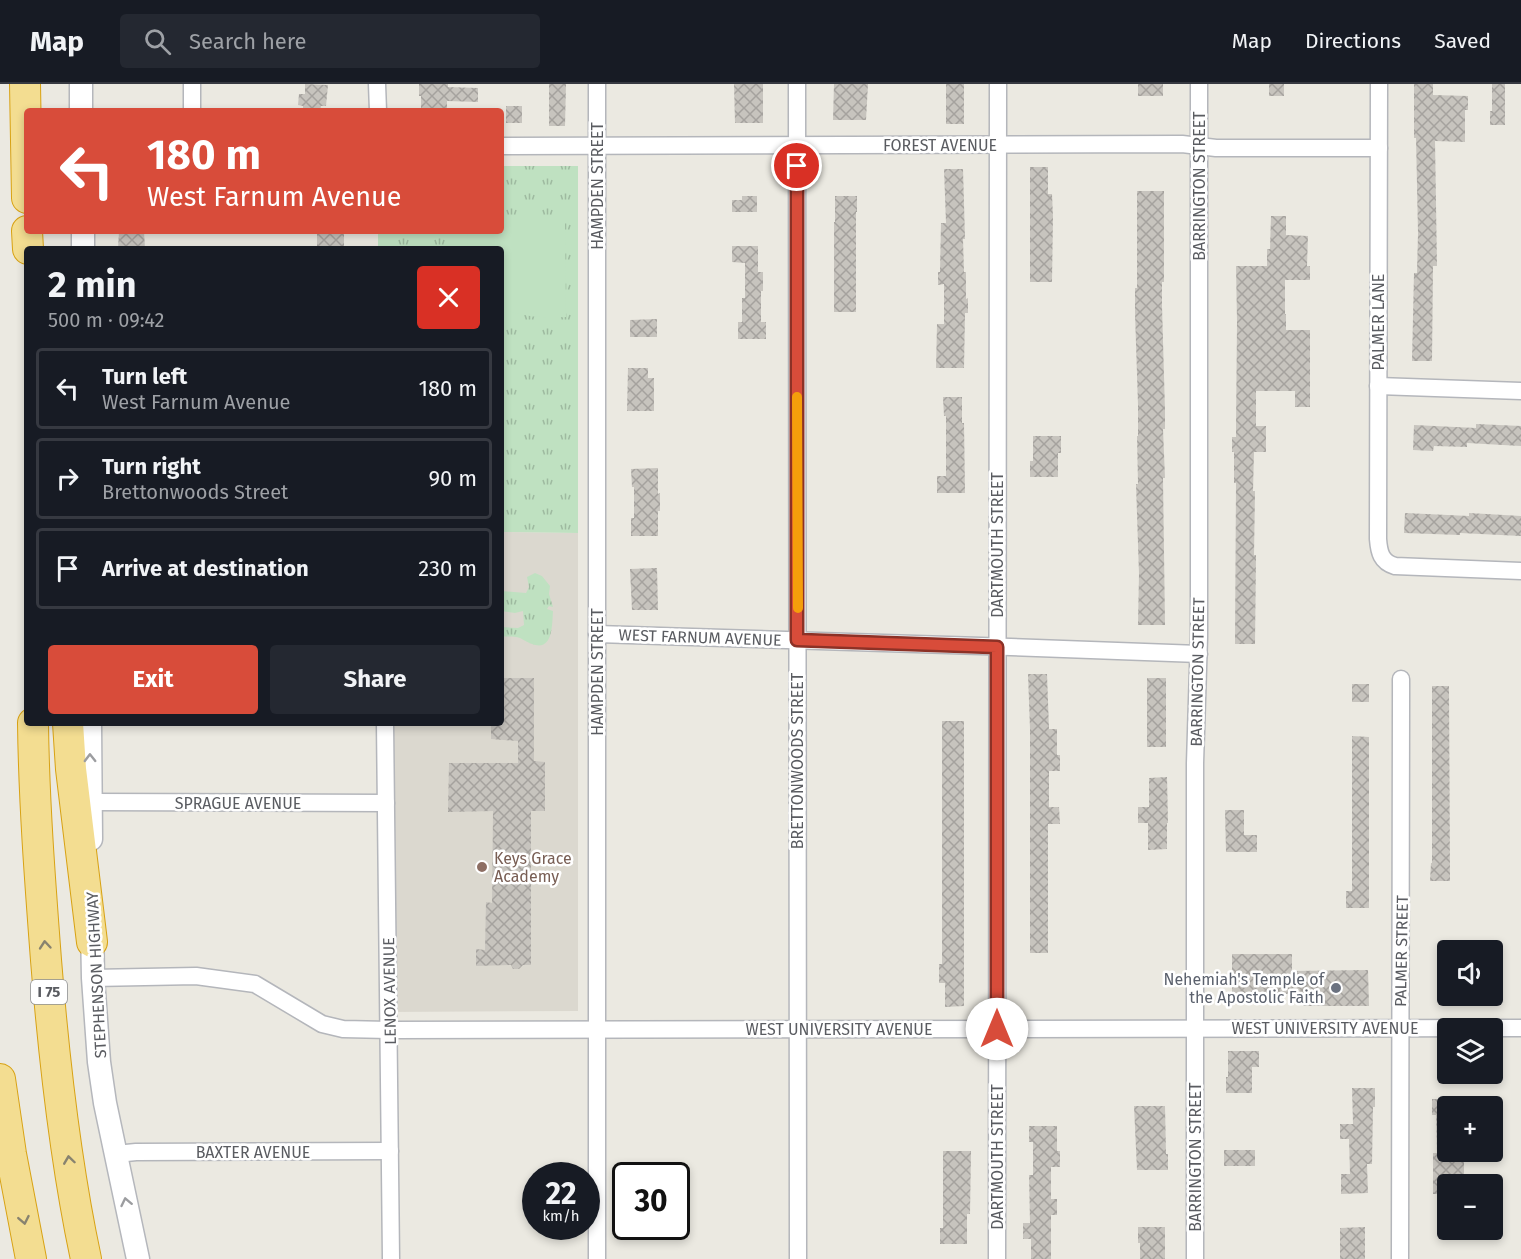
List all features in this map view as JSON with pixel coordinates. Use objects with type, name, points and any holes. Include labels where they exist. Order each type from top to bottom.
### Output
[{"type":"highway","points":[[25,84],[25,108]]},
{"type":"highway","name":"I 75","points":[[33,726],[38,850],[52,1030],[74,1199],[86,1259]]},
{"type":"highway","points":[[68,726],[71,769],[92,942]]},
{"type":"highway","points":[[0,1079],[11,1154],[31,1259]]},
{"type":"main road","points":[[81,84],[81,108]]},
{"type":"main road","name":"STEPHENSON HIGHWAY","points":[[90,726],[92,942],[99,1062],[105,1103],[138,1259]]},
{"type":"street","points":[[192,84],[192,108]]},
{"type":"street","points":[[378,84],[378,108]]},
{"type":"street","name":"HAMPDEN STREET","points":[[597,84],[597,1259]]},
{"type":"street","name":"BRETTONWOODS STREET","points":[[798,84],[798,1259]]},
{"type":"street","name":"DARTMOUTH STREET","points":[[997,1259],[998,84]]},
{"type":"street","name":"BARRINGTON STREET","points":[[1195,1259],[1195,763],[1199,654],[1199,84]]},
{"type":"street","name":"PALMER LANE","points":[[1379,84],[1379,549],[1383,560],[1395,566],[1521,571]]},
{"type":"street","name":"FOREST AVENUE","points":[[504,146],[1182,144],[1216,148],[1379,148]]},
{"type":"street","points":[[1378,386],[1521,391]]},
{"type":"street","name":"WEST FARNUM AVENUE","points":[[597,634],[1199,654]]},
{"type":"street","name":"PALMER STREET","points":[[1400,1259],[1401,679]]},
{"type":"street","name":"LENOX AVENUE","points":[[385,726],[391,1259]]},
{"type":"street","name":"SPRAGUE AVENUE","points":[[91,802],[386,802]]},
{"type":"street","name":"WEST UNIVERSITY AVENUE","points":[[93,978],[196,976],[255,984],[322,1024],[343,1029],[1521,1028]]},
{"type":"street","name":"BAXTER AVENUE","points":[[116,1154],[390,1151]]},
{"type":"shaded area","name":"Keys Grace Academy","points":[[504,532],[578,533],[578,1011],[388,1012],[385,726],[504,726]]},
{"type":"green space","points":[[504,166],[578,166],[578,533],[504,532],[504,246],[378,246],[378,234],[504,234]]},
{"type":"green space","points":[[504,219],[565,219],[566,317],[533,316],[504,309],[504,246],[468,246],[467,234],[504,234]]},
{"type":"green space","points":[[535,573],[542,576],[550,586],[549,594],[553,607],[549,606],[547,609],[553,611],[552,623],[550,636],[544,644],[531,644],[518,637],[504,636],[504,627],[518,628],[524,625],[523,611],[515,613],[504,611],[504,591],[526,593],[529,587],[527,577]]},
{"type":"building","points":[[305,84],[328,85],[326,106],[303,108],[298,105],[299,94],[305,94]]},
{"type":"building","points":[[419,84],[448,84],[448,87],[478,88],[478,102],[447,101],[447,108],[421,108],[421,96],[419,96]]},
{"type":"building","points":[[549,84],[566,84],[565,126],[549,126]]},
{"type":"building","points":[[734,84],[763,84],[763,123],[735,123]]},
{"type":"building","points":[[834,84],[868,84],[866,120],[833,120]]},
{"type":"building","points":[[946,84],[964,84],[964,124],[946,124]]},
{"type":"building","points":[[1138,84],[1163,84],[1163,96],[1138,96]]},
{"type":"building","points":[[1269,84],[1284,84],[1284,96],[1269,96]]},
{"type":"building","points":[[1414,84],[1433,84],[1433,95],[1468,96],[1468,110],[1465,110],[1465,142],[1435,141],[1437,266],[1433,266],[1432,361],[1412,361],[1414,273],[1417,273],[1418,233]]},
{"type":"building","points":[[1492,84],[1505,84],[1505,125],[1490,125]]},
{"type":"building","points":[[506,106],[522,106],[522,123],[506,123]]},
{"type":"building","points":[[1030,167],[1048,167],[1048,194],[1052,194],[1053,217],[1052,282],[1030,282]]},
{"type":"building","points":[[944,169],[963,169],[964,272],[966,272],[966,299],[968,298],[968,313],[965,313],[964,368],[936,368],[937,324],[944,324],[944,284],[938,285],[938,272],[940,272],[941,223],[946,223]]},
{"type":"building","points":[[1137,191],[1164,191],[1162,306],[1165,411],[1165,429],[1163,429],[1165,478],[1163,478],[1165,625],[1138,625],[1136,484],[1138,484],[1138,405],[1135,313]]},
{"type":"building","points":[[742,196],[757,196],[757,212],[732,212],[732,200],[742,200]]},
{"type":"building","points":[[835,196],[857,196],[856,312],[834,312]]},
{"type":"building","points":[[1271,216],[1286,216],[1286,235],[1308,236],[1307,266],[1310,266],[1310,280],[1285,280],[1285,314],[1286,330],[1310,330],[1310,407],[1295,407],[1295,391],[1256,391],[1256,426],[1266,426],[1266,452],[1254,452],[1255,644],[1235,644],[1236,483],[1234,483],[1232,437],[1236,437],[1236,266],[1267,266]]},
{"type":"building","points":[[119,234],[144,234],[145,246],[118,246]]},
{"type":"building","points":[[317,234],[344,234],[344,246],[317,246]]},
{"type":"building","points":[[732,246],[758,246],[758,272],[763,272],[761,322],[766,322],[766,339],[738,339],[738,322],[742,322],[742,298],[745,298],[745,263],[732,262]]},
{"type":"building","points":[[657,319],[657,337],[630,337],[630,320]]},
{"type":"building","points":[[628,368],[648,368],[648,378],[654,378],[654,411],[627,411]]},
{"type":"building","points":[[943,397],[962,397],[965,493],[937,493],[937,476],[946,476],[946,416],[944,416]]},
{"type":"building","points":[[1476,424],[1521,426],[1521,446],[1467,443],[1467,447],[1434,446],[1433,451],[1413,450],[1414,425],[1476,428]]},
{"type":"building","points":[[1033,436],[1061,436],[1058,477],[1030,477],[1030,461],[1033,461]]},
{"type":"building","points":[[658,468],[660,511],[658,511],[658,536],[631,536],[631,518],[634,518],[634,487],[632,487],[631,469]]},
{"type":"building","points":[[1405,513],[1521,516],[1521,536],[1404,533]]},
{"type":"building","points":[[657,568],[658,610],[632,610],[630,569]]},
{"type":"building","points":[[1028,674],[1047,674],[1049,729],[1057,729],[1057,755],[1060,755],[1060,771],[1049,771],[1049,807],[1059,807],[1060,824],[1048,824],[1048,953],[1030,953]]},
{"type":"building","points":[[504,678],[534,678],[534,761],[545,762],[545,811],[531,811],[531,965],[523,965],[519,969],[513,969],[511,965],[476,966],[476,949],[485,950],[486,902],[492,903],[493,811],[448,812],[449,763],[518,763],[518,741],[491,739],[491,726],[504,726]]},
{"type":"building","points":[[1147,678],[1166,678],[1166,747],[1147,747]]},
{"type":"building","points":[[1352,684],[1369,684],[1369,702],[1352,702]]},
{"type":"building","points":[[1432,686],[1449,686],[1450,881],[1430,881],[1432,863]]},
{"type":"building","points":[[942,721],[964,721],[964,1006],[945,1007],[945,983],[939,983],[939,964],[942,964]]},
{"type":"building","points":[[1352,736],[1369,737],[1369,908],[1346,908],[1346,891],[1352,891]]},
{"type":"building","points":[[1167,777],[1167,849],[1148,850],[1148,823],[1138,823],[1138,807],[1149,807],[1149,778]]},
{"type":"building","points":[[1225,810],[1244,810],[1244,835],[1257,835],[1257,852],[1226,852]]},
{"type":"building","points":[[1232,954],[1292,954],[1292,971],[1368,970],[1369,1006],[1303,1006],[1303,994],[1232,994]]},
{"type":"building","points":[[1228,1051],[1259,1051],[1259,1067],[1252,1067],[1252,1093],[1226,1093]]},
{"type":"building","points":[[1352,1088],[1375,1088],[1372,1164],[1367,1164],[1368,1193],[1341,1194],[1341,1174],[1350,1174],[1349,1139],[1340,1139],[1340,1124],[1353,1124]]},
{"type":"building","points":[[1432,1099],[1437,1099],[1437,1153],[1436,1115],[1432,1115]]},
{"type":"building","points":[[1134,1106],[1165,1106],[1168,1170],[1137,1170]]},
{"type":"building","points":[[1029,1126],[1057,1126],[1057,1151],[1060,1151],[1060,1167],[1051,1167],[1051,1199],[1057,1199],[1057,1215],[1051,1215],[1051,1259],[1031,1259],[1031,1239],[1023,1239],[1023,1223],[1030,1223],[1029,1175],[1033,1175],[1033,1142],[1029,1142]]},
{"type":"building","points":[[1224,1150],[1255,1150],[1255,1166],[1224,1166]]},
{"type":"building","points":[[943,1151],[971,1151],[967,1244],[940,1244],[940,1228],[943,1228]]},
{"type":"building","points":[[1433,1153],[1437,1153],[1437,1162],[1464,1162],[1464,1174],[1437,1174],[1437,1194],[1433,1194]]},
{"type":"building","points":[[1138,1227],[1165,1227],[1165,1259],[1140,1259]]},
{"type":"building","points":[[1365,1227],[1365,1259],[1340,1259],[1340,1228]]},
{"type":"slow traffic","points":[[797,397],[798,608]]},
{"type":"place","name":"Keys Grace Academy","points":[[482,867]]},
{"type":"place","name":"Nehemiah's Temple of the Apostolic Faith","points":[[1336,988]]},
{"type":"route","points":[[797,166],[797,640],[997,647],[997,1029]]}]
